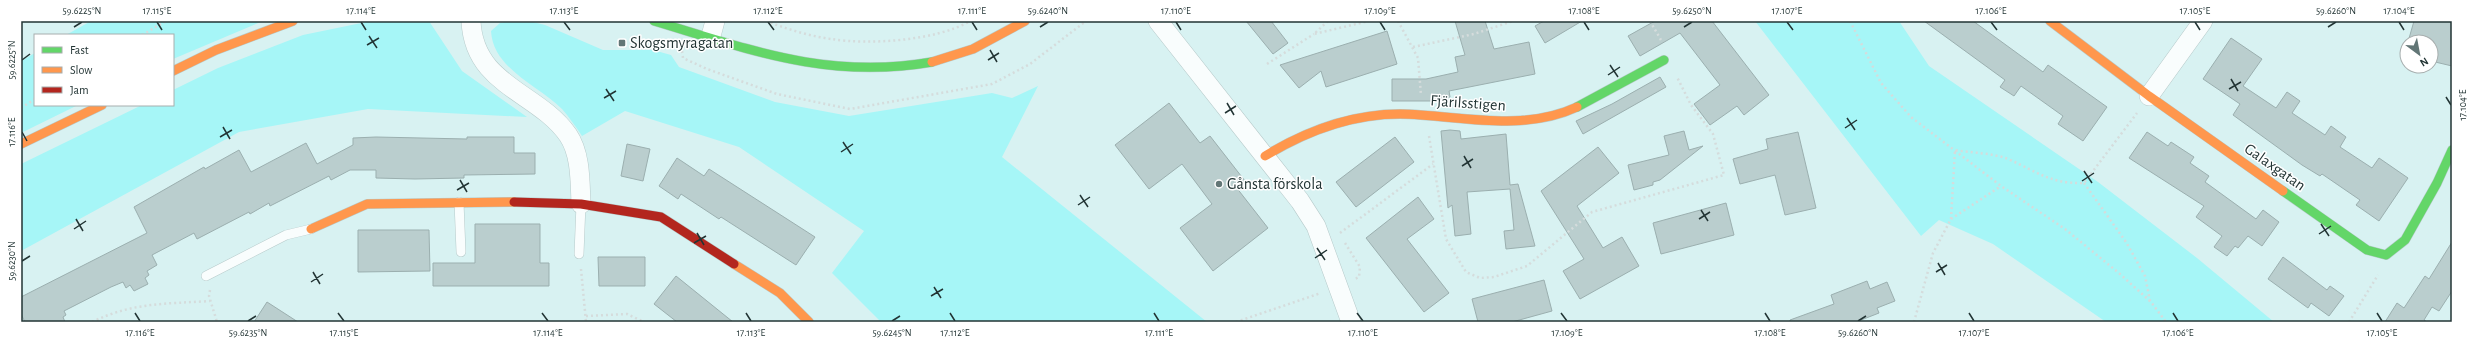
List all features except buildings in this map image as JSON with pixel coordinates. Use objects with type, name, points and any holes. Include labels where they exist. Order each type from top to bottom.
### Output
[{"type":"street","points":[[174,71],[216,50],[292,21]]},
{"type":"street","points":[[471,21],[472,39],[493,74],[551,117],[569,136],[577,158],[581,204]]},
{"type":"street","points":[[654,21],[713,29],[790,61],[851,70],[897,68],[942,60],[994,38],[1025,21]]},
{"type":"street","points":[[1158,21],[1265,156],[1316,226],[1351,322]]},
{"type":"street","name":"Galaxgatan","points":[[2050,21],[2149,96],[2367,250],[2386,255]]},
{"type":"street","points":[[2149,96],[2203,21]]},
{"type":"street","name":"Fjärilsstigen","points":[[1265,156],[1289,140],[1336,121],[1388,114],[1421,115],[1488,121],[1544,118],[1569,111],[1664,60]]},
{"type":"street","points":[[21,144],[100,106]]},
{"type":"street","points":[[2386,255],[2405,240],[2437,183],[2452,150]]},
{"type":"street","points":[[311,229],[367,204],[459,202],[581,204],[661,217],[780,293],[809,322]]},
{"type":"lane","points":[[459,202],[461,252]]},
{"type":"lane","points":[[579,254],[581,204]]},
{"type":"lane","points":[[209,275],[286,235],[311,229]]},
{"type":"path","points":[[144,34],[166,21]]},
{"type":"path","points":[[766,21],[789,29],[832,40],[868,41],[935,34],[970,21]]},
{"type":"path","points":[[1267,64],[1314,34],[1328,21]]},
{"type":"path","points":[[1314,34],[1368,21]]},
{"type":"path","points":[[1398,21],[1418,58],[1422,84],[1421,115],[1428,135],[1446,239],[1466,272],[1480,278],[1494,277],[1527,266],[1592,212],[1724,174],[1713,134],[1691,105],[1680,81],[1664,60],[1666,53],[1663,44],[1650,21]]},
{"type":"path","points":[[1413,47],[1474,34],[1513,21]]},
{"type":"path","points":[[1850,21],[1881,83],[1911,117],[2001,186],[2066,229],[2151,302],[2166,322]]},
{"type":"path","points":[[2084,183],[2149,96]]},
{"type":"path","points":[[21,108],[34,100]]},
{"type":"path","points":[[1955,150],[2006,158],[2046,178],[2069,183],[2084,183]]},
{"type":"path","points":[[1914,322],[1933,253],[1951,219],[1955,150]]},
{"type":"path","points":[[1339,234],[1433,164]]},
{"type":"path","points":[[2084,183],[2126,242],[2145,276],[2151,302]]},
{"type":"path","points":[[1951,219],[2001,186]]},
{"type":"path","points":[[579,254],[586,322]]},
{"type":"path","points":[[2349,322],[2376,280],[2386,255]]},
{"type":"path","points":[[209,275],[210,301],[217,322]]},
{"type":"path","points":[[92,322],[121,309],[137,306],[210,301]]},
{"type":"path","points":[[586,316],[627,314],[644,322]]},
{"type":"shaded area","points":[[91,21],[263,21],[174,59],[174,34],[68,34]]},
{"type":"shaded area","points":[[371,21],[429,21],[462,71],[527,117],[368,109],[239,132],[21,251],[21,164],[140,106],[174,106],[174,90],[218,68],[303,35]]},
{"type":"shaded area","points":[[509,21],[529,21],[545,25],[603,50],[653,50],[671,55],[679,67],[775,102],[849,116],[992,93],[1012,98],[1038,86],[1002,157],[1207,322],[881,322],[832,273],[864,231],[739,147],[625,111],[582,136],[562,109],[518,75],[500,56],[494,44],[491,31],[500,23]]},
{"type":"shaded area","points":[[1755,21],[1899,21],[1929,66],[2098,182],[2197,258],[2274,322],[2106,322],[1993,244],[1939,220],[1921,236]]},
{"type":"shaded area","points":[[34,54],[34,106],[76,106],[21,133],[21,61]]},
{"type":"traffic: fast","points":[[654,21],[757,51],[824,65],[894,67],[932,62]]},
{"type":"traffic: fast","points":[[1577,107],[1664,60]]},
{"type":"traffic: fast","points":[[2283,191],[2367,250],[2386,255],[2405,240],[2437,183],[2452,150]]},
{"type":"traffic: slow","points":[[174,71],[216,50],[293,21]]},
{"type":"traffic: slow","points":[[932,62],[973,49],[1025,21]]},
{"type":"traffic: slow","points":[[2050,21],[2149,96],[2283,191]]},
{"type":"traffic: slow","points":[[21,144],[100,106]]},
{"type":"traffic: slow","points":[[1265,156],[1296,139],[1313,132],[1364,117],[1400,114],[1490,121],[1512,121],[1556,115],[1577,107]]},
{"type":"traffic: slow","points":[[311,229],[367,204],[514,202]]},
{"type":"traffic: slow","points":[[734,264],[780,293],[809,322]]},
{"type":"traffic: jam","points":[[514,202],[581,204],[661,217],[734,264]]},
{"type":"place","name":"Skogsmyragatan","points":[[622,43]]},
{"type":"place","name":"Gånsta förskola","points":[[1219,184]]}]
